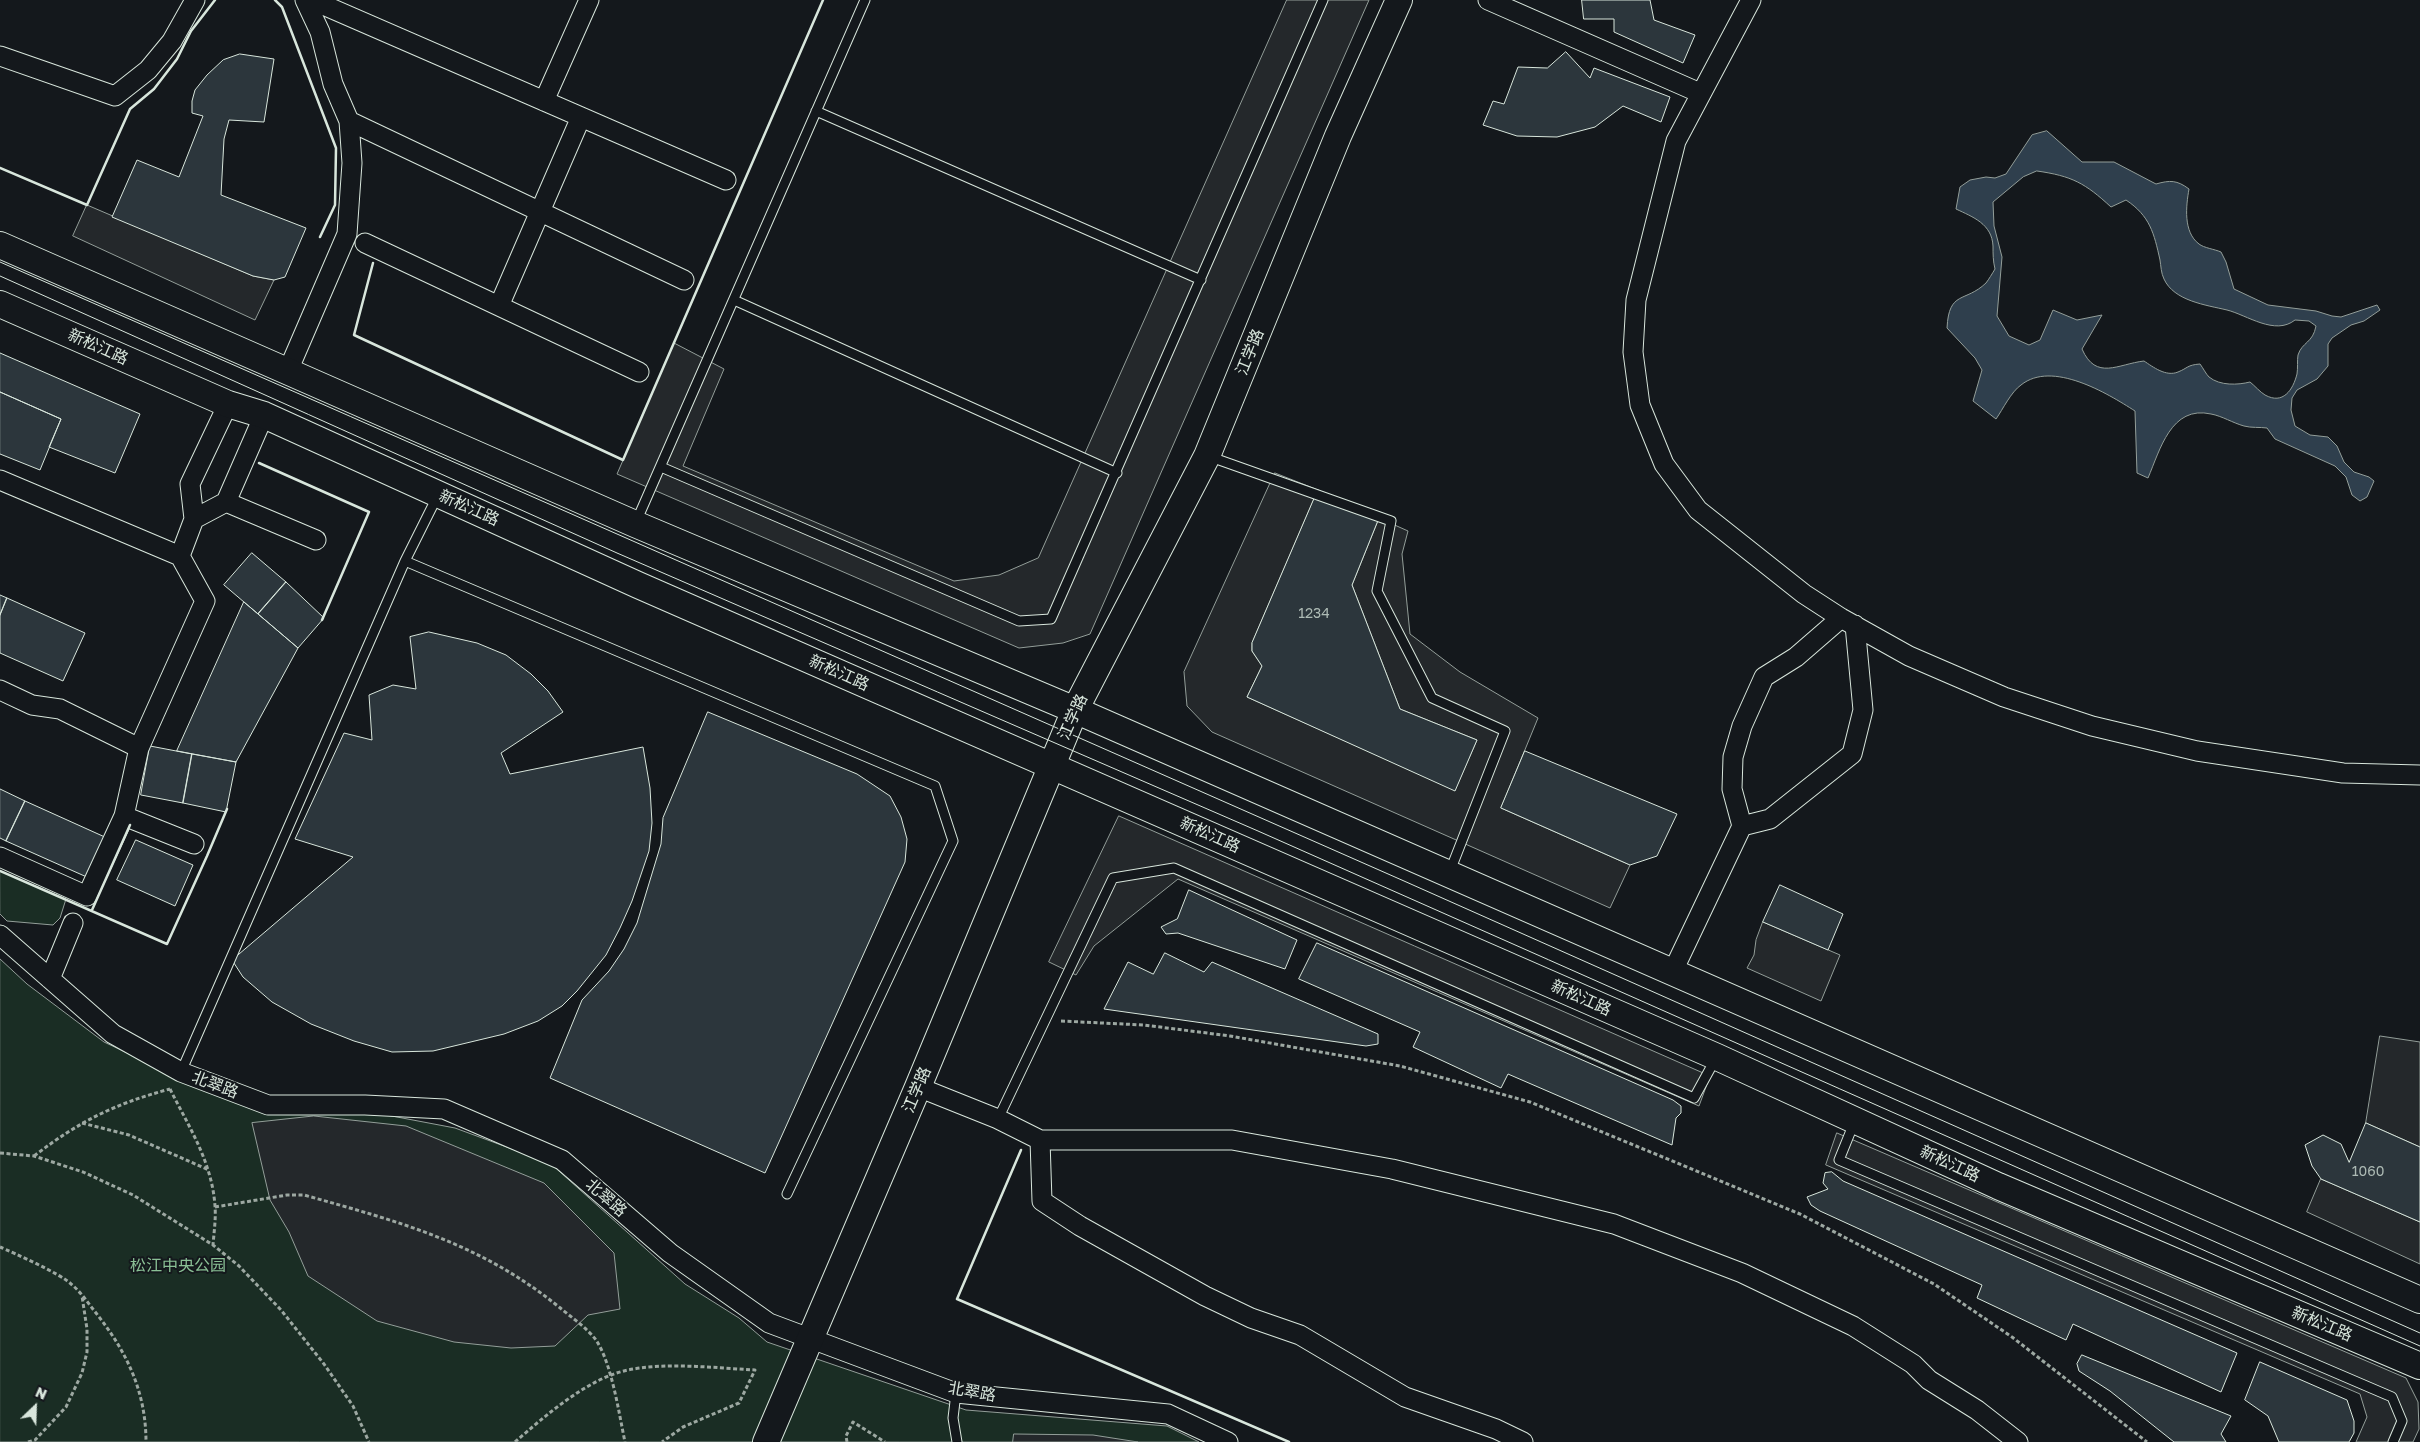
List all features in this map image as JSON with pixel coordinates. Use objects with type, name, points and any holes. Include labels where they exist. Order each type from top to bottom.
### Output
[{"type":"main road","name":"江学路","points":[[766,1442],[918,1087],[1075,710],[1207,456],[1338,136],[1399,0]]},
{"type":"main road","points":[[0,245],[287,373],[635,524],[1075,710],[1449,873],[1672,973],[1886,1064],[2420,1300]]},
{"type":"main road","name":"新松江路","points":[[0,304],[228,404],[264,415],[647,589],[1717,1057],[1998,1186],[2420,1366]]},
{"type":"street","points":[[0,56],[115,96],[148,70],[172,41],[195,0]]},
{"type":"street","points":[[287,373],[347,234],[352,163],[349,121],[333,84],[320,32],[305,0]]},
{"type":"street","points":[[312,0],[726,180]]},
{"type":"street","points":[[544,101],[588,0]]},
{"type":"street","points":[[1488,0],[1700,93]]},
{"type":"street","points":[[1751,0],[1676,141],[1636,300],[1633,352],[1640,404],[1664,464],[1698,510],[1804,594],[1848,622],[1909,656],[1996,694],[2092,726],[2197,751],[2343,774],[2420,775]]},
{"type":"street","points":[[499,306],[581,117]]},
{"type":"street","points":[[349,121],[684,280]]},
{"type":"street","points":[[365,243],[639,372]]},
{"type":"street","points":[[180,556],[194,519],[190,484],[228,404]]},
{"type":"street","points":[[194,519],[226,502],[264,415]]},
{"type":"street","points":[[0,480],[180,556],[206,601],[138,748],[124,816],[87,896],[0,857]]},
{"type":"street","points":[[226,502],[316,540]]},
{"type":"street","points":[[1742,826],[1770,820],[1852,754],[1863,710],[1848,622]]},
{"type":"street","points":[[1672,973],[1742,826],[1732,789],[1733,757],[1742,726],[1764,676],[1848,622]]},
{"type":"street","points":[[0,690],[32,705],[60,709],[138,748]]},
{"type":"street","points":[[124,816],[194,844]]},
{"type":"street","points":[[50,979],[73,923]]},
{"type":"street","name":"北翠路","points":[[0,935],[113,1034],[181,1072],[268,1105],[365,1105],[444,1109],[562,1160],[670,1253],[770,1323],[956,1393],[1168,1414],[1228,1442]]},
{"type":"street","points":[[918,1087],[998,1119],[1040,1140],[1232,1140],[1392,1169],[1614,1224],[1742,1273],[1853,1326],[1913,1364],[1929,1380],[1977,1410],[2018,1442]]},
{"type":"street","points":[[1040,1140],[1042,1201],[1080,1226],[1205,1296],[1251,1318],[1300,1335],[1405,1397],[1496,1429],[1523,1442]]},
{"type":"lane","points":[[635,524],[865,0]]},
{"type":"lane","points":[[660,467],[1019,621],[1051,619],[1323,0]]},
{"type":"lane","points":[[816,112],[1201,280]]},
{"type":"lane","points":[[734,300],[1117,472]]},
{"type":"lane","points":[[1207,456],[1391,521],[1377,591],[1432,698],[1506,731],[1449,873]]},
{"type":"lane","points":[[181,1072],[405,561],[439,495]]},
{"type":"lane","points":[[405,561],[935,786],[953,841],[787,1194]]},
{"type":"lane","points":[[998,1119],[1114,878],[1174,868],[1694,1098],[1717,1057]]},
{"type":"lane","points":[[1855,1120],[1839,1160],[2392,1397],[2402,1421],[2393,1442]]},
{"type":"lane","points":[[956,1393],[953,1418],[957,1442]]},
{"type":"path","points":[[1045,1021],[1144,1026],[1230,1036],[1400,1066],[1530,1102],[1800,1214],[1926,1279],[2012,1337],[2148,1442]]},
{"type":"path","points":[[34,1156],[58,1138],[104,1110],[170,1089],[181,1072]]},
{"type":"path","points":[[170,1089],[194,1131],[209,1170],[215,1207],[213,1245]]},
{"type":"path","points":[[82,1123],[130,1135],[209,1170]]},
{"type":"path","points":[[0,1154],[34,1156],[83,1172],[133,1195],[213,1245],[238,1266],[281,1310],[324,1364],[353,1406],[369,1442]]},
{"type":"path","points":[[215,1207],[287,1195],[304,1195],[421,1229],[465,1247],[535,1288],[596,1340],[606,1363],[622,1421],[624,1442]]},
{"type":"path","points":[[0,1247],[70,1282],[118,1343],[133,1369],[146,1421],[146,1442]]},
{"type":"path","points":[[28,1442],[35,1440],[66,1407],[82,1373],[87,1352],[87,1336],[82,1296]]},
{"type":"path","points":[[515,1442],[546,1414],[566,1400],[604,1378],[627,1370],[657,1367],[755,1370],[739,1403],[684,1427],[662,1442]]},
{"type":"path","points":[[847,1442],[846,1436],[853,1422],[885,1442]]},
{"type":"green space","points":[[0,871],[66,899],[60,918],[53,925],[7,921],[0,914]]},
{"type":"green space","name":"松江中央公园","points":[[0,959],[27,984],[104,1042],[217,1095],[376,1113],[455,1128],[550,1163],[685,1284],[739,1318],[767,1342],[966,1410],[1167,1426],[1199,1442],[0,1442]]},
{"type":"shaded area","points":[[1287,0],[1369,0],[1090,634],[1063,643],[1019,648],[617,474],[674,343],[724,369],[683,466],[954,581],[999,575],[1038,558]]},
{"type":"shaded area","points":[[87,205],[253,276],[274,280],[255,320],[73,236]]},
{"type":"shaded area","points":[[1275,473],[1318,490],[1252,643],[1252,651],[1262,666],[1247,697],[1455,790],[1477,740],[1400,709],[1352,585],[1379,518],[1408,531],[1402,554],[1410,634],[1460,672],[1538,718],[1501,808],[1630,865],[1610,908],[1212,732],[1187,706],[1184,672]]},
{"type":"shaded area","points":[[1119,816],[1710,1076],[1699,1106],[1178,879],[1094,946],[1076,975],[1049,962]]},
{"type":"shaded area","points":[[1763,922],[1840,955],[1821,1001],[1747,968],[1754,955],[1756,940]]},
{"type":"shaded area","points":[[2380,1036],[2420,1042],[2420,1147],[2366,1123]]},
{"type":"shaded area","points":[[314,1116],[406,1126],[544,1183],[614,1253],[620,1309],[588,1315],[555,1346],[511,1348],[454,1342],[377,1321],[308,1276],[289,1232],[270,1200],[252,1123]]},
{"type":"shaded area","points":[[1837,1133],[2406,1378],[2418,1402],[2419,1429],[2413,1442],[2356,1442],[2367,1417],[2360,1394],[1826,1165]]},
{"type":"shaded area","points":[[2321,1179],[2420,1222],[2420,1264],[2307,1212]]},
{"type":"shaded area","points":[[1014,1434],[1093,1435],[1138,1442],[1013,1442]]},
{"type":"water","points":[[2047,131],[2082,162],[2114,162],[2156,184],[2173,182],[2189,189],[2187,218],[2190,233],[2199,244],[2221,252],[2234,289],[2268,305],[2316,311],[2332,316],[2341,317],[2377,305],[2380,310],[2364,321],[2351,325],[2332,338],[2328,344],[2328,366],[2317,379],[2297,390],[2292,398],[2291,410],[2295,426],[2310,435],[2328,437],[2337,446],[2344,462],[2354,472],[2369,477],[2374,481],[2367,497],[2360,501],[2352,495],[2346,477],[2335,466],[2275,439],[2267,428],[2244,426],[2211,414],[2197,413],[2186,416],[2177,423],[2163,443],[2148,478],[2137,473],[2135,411],[2095,388],[2063,377],[2048,376],[2034,378],[2021,385],[2011,396],[1996,419],[1973,401],[1982,370],[1975,358],[1947,328],[1948,316],[1955,302],[1986,283],[1995,269],[1992,238],[1989,232],[1980,222],[1956,209],[1960,187],[1970,180],[1986,177],[1995,178],[2006,174],[2032,135]],"holes":[[[2037,171],[2069,178],[2085,186],[2111,207],[2126,200],[2141,212],[2153,233],[2164,279],[2175,292],[2183,297],[2270,325],[2279,326],[2295,320],[2309,321],[2316,326],[2315,332],[2302,347],[2298,355],[2297,372],[2290,390],[2282,397],[2271,398],[2263,394],[2250,382],[2235,384],[2213,380],[2200,364],[2173,373],[2160,371],[2144,361],[2117,367],[2101,368],[2094,365],[2082,349],[2102,315],[2077,320],[2053,310],[2040,340],[2029,345],[2009,336],[1997,316],[2002,257],[1994,226],[1993,202],[2023,177]]]},
{"type":"building","points":[[1582,0],[1650,0],[1654,20],[1695,35],[1683,63],[1614,32],[1614,19],[1584,19]]},
{"type":"building","points":[[1566,52],[1590,78],[1594,68],[1670,97],[1661,122],[1623,106],[1595,127],[1557,137],[1517,136],[1483,125],[1493,101],[1504,104],[1518,67],[1547,68]]},
{"type":"building","points":[[240,54],[274,59],[264,122],[229,120],[224,139],[221,195],[306,228],[285,277],[274,280],[253,276],[112,217],[137,160],[179,177],[203,116],[192,113],[192,101],[195,90],[223,60]]},
{"type":"building","points":[[0,353],[140,414],[115,473],[49,447],[61,419],[0,392]]},
{"type":"building","points":[[0,392],[61,419],[40,470],[0,454]]},
{"type":"building","points":[[1318,490],[1379,518],[1352,585],[1400,709],[1477,740],[1455,791],[1247,697],[1262,666],[1252,651],[1252,643]]},
{"type":"building","points":[[252,553],[286,582],[258,614],[224,585]]},
{"type":"building","points":[[286,582],[324,618],[298,648],[258,614]]},
{"type":"building","points":[[0,595],[7,598],[0,615]]},
{"type":"building","points":[[7,598],[85,633],[63,681],[0,653],[0,615]]},
{"type":"building","points":[[244,602],[298,648],[236,762],[177,751]]},
{"type":"building","points":[[429,632],[477,643],[506,655],[531,674],[548,691],[563,712],[501,753],[510,774],[643,747],[650,788],[652,823],[649,851],[632,901],[620,928],[606,955],[577,991],[562,1006],[538,1021],[504,1034],[433,1051],[392,1052],[354,1041],[311,1024],[272,1002],[243,977],[232,960],[353,857],[295,839],[344,733],[372,740],[369,695],[393,685],[416,689],[410,637]]},
{"type":"building","points":[[708,712],[857,774],[890,796],[901,817],[907,839],[905,862],[765,1173],[550,1078],[582,1000],[609,971],[624,949],[637,923],[661,844],[663,818]]},
{"type":"building","points":[[150,746],[192,754],[183,803],[141,795]]},
{"type":"building","points":[[1525,751],[1677,814],[1657,856],[1630,865],[1501,808]]},
{"type":"building","points":[[192,754],[236,762],[226,812],[183,803]]},
{"type":"building","points":[[0,789],[25,801],[6,841],[0,838]]},
{"type":"building","points":[[25,801],[107,838],[89,878],[6,841]]},
{"type":"building","points":[[136,840],[193,865],[175,906],[117,880]]},
{"type":"building","points":[[1780,885],[1843,914],[1828,950],[1763,922]]},
{"type":"building","points":[[1189,890],[1297,940],[1285,969],[1178,933],[1166,934],[1161,927],[1177,919]]},
{"type":"building","points":[[1317,943],[1673,1100],[1681,1106],[1681,1113],[1676,1118],[1672,1145],[1508,1074],[1501,1088],[1413,1047],[1420,1032],[1299,979]]},
{"type":"building","points":[[1165,953],[1204,972],[1212,962],[1378,1034],[1378,1044],[1366,1046],[1104,1009],[1128,962],[1153,974]]},
{"type":"building","points":[[2366,1123],[2420,1147],[2420,1222],[2321,1179],[2312,1166],[2305,1145],[2323,1135],[2341,1144],[2349,1162]]},
{"type":"building","points":[[1832,1172],[1843,1181],[2237,1353],[2221,1392],[2073,1324],[2066,1340],[1977,1298],[1982,1285],[1820,1211],[1811,1205],[1807,1197],[1828,1189],[1823,1183],[1825,1173]]},
{"type":"building","points":[[2082,1355],[2231,1416],[2221,1434],[2226,1442],[2174,1442],[2110,1391],[2079,1371],[2077,1364]]},
{"type":"building","points":[[2260,1362],[2347,1400],[2354,1421],[2354,1433],[2349,1442],[2279,1442],[2268,1416],[2245,1400]]},
{"type":"tram line","points":[[0,262],[1404,881],[2420,1333]]},
{"type":"tram line","points":[[0,276],[617,553],[1258,831],[2420,1346]]},
{"type":"wall","points":[[0,168],[87,205],[130,109],[154,89],[177,59],[191,31],[215,0]]},
{"type":"wall","points":[[275,0],[282,7],[336,148],[335,205],[320,237]]},
{"type":"wall","points":[[373,263],[354,335],[623,460],[823,0]]},
{"type":"wall","points":[[259,463],[369,512],[322,620]]},
{"type":"wall","points":[[0,871],[167,944],[227,809]]},
{"type":"wall","points":[[92,910],[130,825]]},
{"type":"wall","points":[[1021,1150],[957,1299],[1289,1442]]}]
